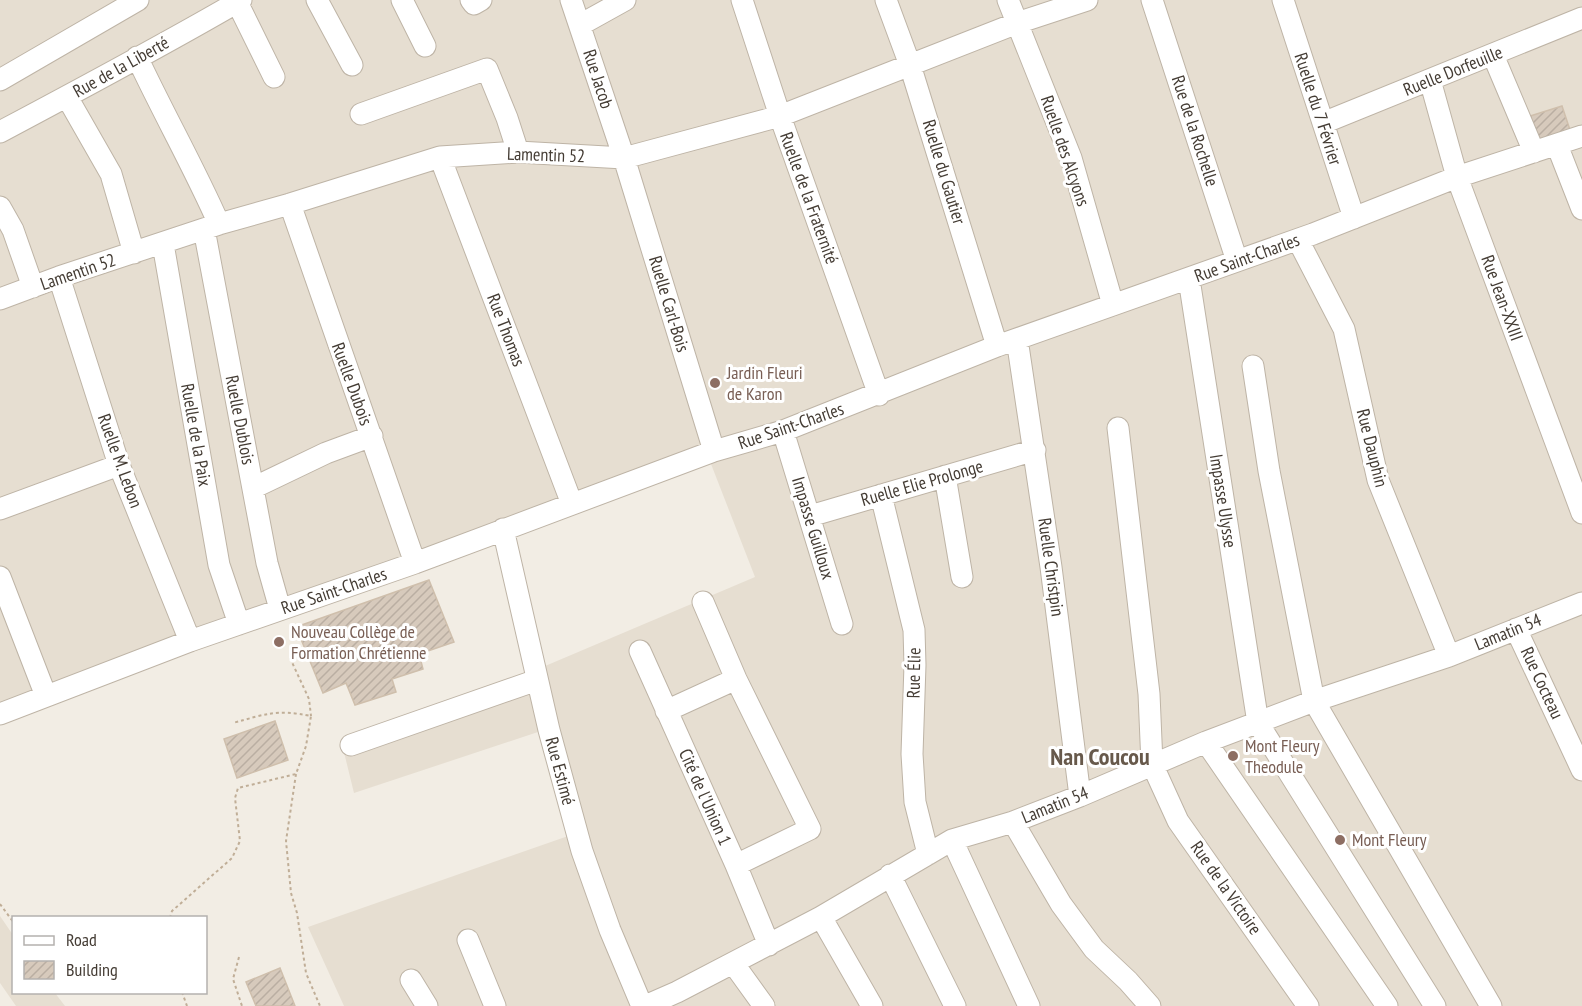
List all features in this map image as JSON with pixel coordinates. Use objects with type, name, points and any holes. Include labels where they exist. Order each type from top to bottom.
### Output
[{"type":"street","points":[[0,80],[138,0]]},
{"type":"street","points":[[317,0],[352,65]]},
{"type":"street","points":[[402,0],[426,46]]},
{"type":"street","points":[[471,0],[474,4],[482,0]]},
{"type":"street","name":"Rue Jacob","points":[[572,0],[624,158]]},
{"type":"street","points":[[580,25],[625,0]]},
{"type":"street","name":"Ruelle de la Fraternité","points":[[742,0],[780,116],[879,395]]},
{"type":"street","name":"Ruelle du Gautier","points":[[886,0],[910,65],[997,346]]},
{"type":"street","name":"Ruelle des Alcyons","points":[[1008,0],[1071,158],[1113,305]]},
{"type":"street","name":"Lamentin 52","points":[[0,299],[59,277],[212,227],[440,157],[518,152],[624,158],[780,116],[1017,23],[1087,0]]},
{"type":"street","name":"Rue de la Rochelle","points":[[1152,0],[1237,261]]},
{"type":"street","name":"Ruelle du 7 Février","points":[[1283,0],[1354,218]]},
{"type":"street","points":[[239,1],[274,77]]},
{"type":"street","name":"Rue de la Liberté","points":[[0,132],[105,77],[239,1]]},
{"type":"street","name":"Ruelle Dorfeuille","points":[[1323,123],[1582,18]]},
{"type":"street","points":[[1493,55],[1534,152]]},
{"type":"street","name":"Ruelle Dublois","points":[[137,57],[199,179],[212,227],[253,488],[267,563],[280,609]]},
{"type":"street","points":[[361,114],[487,69],[518,152]]},
{"type":"street","name":"Rue Jean-XXIII","points":[[1430,80],[1457,177],[1582,513]]},
{"type":"street","points":[[67,96],[111,174],[134,253]]},
{"type":"street","name":"Rue Saint-Charles","points":[[0,714],[190,641],[415,563],[714,451],[783,431],[879,395],[997,346],[1298,240],[1457,177],[1582,136]]},
{"type":"street","points":[[1557,145],[1582,209]]},
{"type":"street","name":"Rue Thomas","points":[[440,157],[572,504]]},
{"type":"street","name":"Ruelle Carl-Bois","points":[[624,158],[714,451]]},
{"type":"street","name":"Ruelle Dubois","points":[[290,204],[415,563]]},
{"type":"street","points":[[0,207],[13,230],[33,287]]},
{"type":"street","name":"Rue Dauphin","points":[[1298,240],[1344,329],[1378,480],[1449,656]]},
{"type":"street","name":"Ruelle de la Paix","points":[[163,244],[219,565],[239,624]]},
{"type":"street","name":"Ruelle M. Lebon","points":[[59,277],[119,465],[190,641]]},
{"type":"street","name":"Impasse Ulysse","points":[[1189,279],[1258,723]]},
{"type":"street","name":"Ruelle Christpin","points":[[1017,339],[1035,450],[1080,796]]},
{"type":"street","points":[[1253,366],[1269,471],[1314,701],[1491,1006]]},
{"type":"street","points":[[1118,428],[1149,694],[1152,764]]},
{"type":"street","name":"Impasse Guilloux","points":[[783,431],[842,624]]},
{"type":"street","points":[[253,488],[326,453],[372,436]]},
{"type":"street","name":"Ruelle Elie Prolonge","points":[[810,516],[1035,450]]},
{"type":"street","points":[[0,509],[119,465]]},
{"type":"street","points":[[945,476],[962,577]]},
{"type":"street","name":"Rue Élie","points":[[881,495],[914,630],[912,754],[915,802],[928,854]]},
{"type":"street","name":"Rue Estimé","points":[[503,529],[537,680],[582,851],[610,930],[644,1006]]},
{"type":"street","points":[[0,577],[46,696]]},
{"type":"street","points":[[704,603],[736,680],[810,829],[736,865]]},
{"type":"street","name":"Lamatin 54","points":[[644,1006],[682,999],[733,963],[821,916],[952,840],[1013,822],[1206,742],[1314,701],[1449,656],[1582,603]]},
{"type":"street","name":"Rue Cocteau","points":[[1516,628],[1582,771]]},
{"type":"street","name":"Cité de l'Union 1","points":[[640,651],[736,865],[769,945]]},
{"type":"street","points":[[351,745],[537,680]]},
{"type":"street","points":[[666,711],[736,680]]},
{"type":"street","points":[[1258,723],[1435,1006]]},
{"type":"street","points":[[1206,742],[1387,1006]]},
{"type":"street","name":"Rue de la Victoire","points":[[1152,764],[1178,820],[1308,1006]]},
{"type":"street","points":[[1013,822],[1056,896],[1094,949],[1128,981],[1150,1006]]},
{"type":"street","points":[[952,840],[1029,1006]]},
{"type":"street","points":[[890,875],[955,1006]]},
{"type":"street","points":[[821,916],[872,1006]]},
{"type":"street","points":[[468,940],[495,1006]]},
{"type":"street","points":[[733,963],[764,1006]]},
{"type":"street","points":[[411,980],[427,1006]]},
{"type":"path","points":[[290,658],[309,699],[311,716],[306,746],[296,774],[286,841],[291,893],[297,913],[306,973],[320,1006]]},
{"type":"path","points":[[233,723],[276,712],[288,711],[311,716]]},
{"type":"path","points":[[171,916],[172,911],[232,858],[240,841],[236,798],[238,788],[296,774]]},
{"type":"path","points":[[0,904],[12,920]]},
{"type":"path","points":[[239,957],[234,979],[242,1006]]},
{"type":"shaded area","points":[[0,0],[1582,0],[1582,1006],[344,1006],[308,927],[571,835],[544,730],[354,793],[341,740],[531,672],[755,577],[704,446],[0,706]]},
{"type":"shaded area","points":[[0,916],[12,934],[12,994],[56,994],[65,1006],[16,1006],[0,983]]},
{"type":"building","points":[[1562,106],[1572,136],[1536,147],[1527,117]]},
{"type":"building","points":[[429,580],[454,642],[419,654],[423,669],[392,679],[396,692],[355,705],[346,683],[323,693],[296,627]]},
{"type":"building","points":[[275,721],[288,760],[237,778],[224,739]]},
{"type":"building","points":[[280,968],[295,1006],[256,1006],[246,982]]},
{"type":"place","name":"Jardin Fleuri de Karon","points":[[715,383]]},
{"type":"place","name":"Nouveau Collège de Formation Chrétienne","points":[[279,642]]},
{"type":"place","name":"Mont Fleury Theodule","points":[[1233,756]]},
{"type":"place","name":"Mont Fleury","points":[[1340,840]]},
{"type":"district","name":"Nan Coucou","points":[[1100,757]]}]
